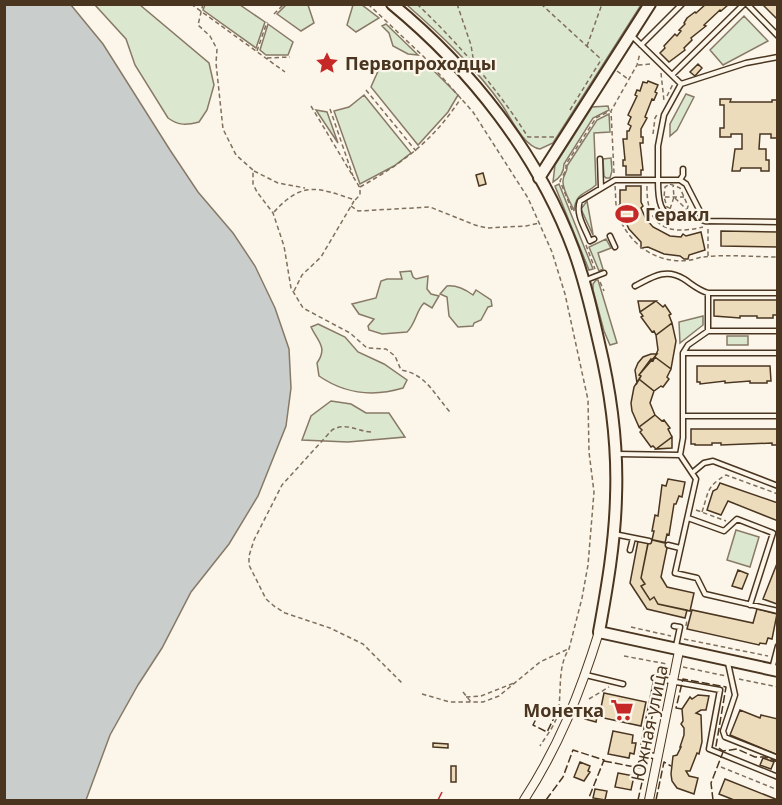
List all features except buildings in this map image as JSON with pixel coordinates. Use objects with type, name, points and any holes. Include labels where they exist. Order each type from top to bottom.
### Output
[{"type":"main road","points":[[392,4],[433,41],[487,100],[514,137],[539,178],[563,225],[584,280],[608,390],[616,454],[614,534],[599,632],[775,670]]},
{"type":"main road","points":[[539,178],[650,4]]},
{"type":"street","points":[[524,801],[563,731],[599,632]]},
{"type":"street","name":"Южная улица","points":[[649,801],[674,680],[677,650]]},
{"type":"lane","points":[[641,45],[682,4]]},
{"type":"lane","points":[[674,77],[745,4],[777,36]]},
{"type":"lane","points":[[630,34],[681,84]]},
{"type":"lane","points":[[777,57],[746,63],[681,84],[664,115],[658,146],[658,197],[663,211],[672,217],[691,216],[705,221],[777,222]]},
{"type":"lane","points":[[600,159],[601,188]]},
{"type":"lane","points":[[680,180],[683,169]]},
{"type":"lane","points":[[594,239],[590,241],[578,214],[580,201],[615,180],[680,180],[686,184],[705,221]]},
{"type":"lane","points":[[610,236],[615,247]]},
{"type":"lane","points":[[584,280],[604,273]]},
{"type":"lane","points":[[634,286],[664,273],[675,275],[698,290],[708,293],[777,293]]},
{"type":"lane","points":[[708,293],[708,331]]},
{"type":"lane","points":[[777,331],[708,331],[688,345],[683,353],[683,438],[680,455],[696,479],[675,573],[697,578],[705,594],[777,611]]},
{"type":"lane","points":[[683,353],[777,353]]},
{"type":"lane","points":[[683,416],[777,416]]},
{"type":"lane","points":[[616,454],[680,455]]},
{"type":"lane","points":[[692,473],[704,463],[713,461],[777,486]]},
{"type":"lane","points":[[688,518],[724,531],[737,519],[773,532],[750,605]]},
{"type":"lane","points":[[614,534],[649,541]]},
{"type":"lane","points":[[630,550],[633,538]]},
{"type":"lane","points":[[668,545],[681,548]]},
{"type":"lane","points":[[674,626],[680,627],[677,650]]},
{"type":"lane","points":[[775,670],[777,646]]},
{"type":"lane","points":[[728,661],[736,695],[723,731],[725,737],[777,758]]},
{"type":"lane","points":[[585,675],[623,684]]},
{"type":"lane","points":[[658,757],[642,753],[656,678],[720,690],[709,749],[777,777]]},
{"type":"path","points":[[191,4],[285,72]]},
{"type":"path","points":[[203,4],[198,25],[210,36],[217,49],[216,63],[224,129],[236,155],[253,170],[278,183],[355,200]]},
{"type":"path","points":[[274,14],[284,4]]},
{"type":"path","points":[[368,4],[462,97],[501,154],[540,222],[566,294],[588,400],[589,452],[594,492],[588,565],[582,598],[569,649],[565,655],[555,722],[540,746]]},
{"type":"path","points":[[417,4],[446,32],[496,90],[528,137],[554,137]]},
{"type":"path","points":[[457,4],[471,45],[474,64]]},
{"type":"path","points":[[541,4],[606,63]]},
{"type":"path","points":[[586,47],[602,4]]},
{"type":"path","points":[[257,51],[267,22]]},
{"type":"path","points":[[616,70],[629,79],[637,65],[641,45]]},
{"type":"path","points":[[266,58],[290,57]]},
{"type":"path","points":[[566,118],[602,60]]},
{"type":"path","points":[[637,65],[659,65],[665,100]]},
{"type":"path","points":[[653,139],[655,118],[674,77]]},
{"type":"path","points":[[366,90],[416,152]]},
{"type":"path","points":[[360,188],[416,152],[436,132],[462,97]]},
{"type":"path","points":[[293,292],[302,275],[321,256],[360,195],[360,188],[311,106]]},
{"type":"path","points":[[330,109],[355,180]]},
{"type":"path","points":[[560,181],[566,170],[566,164],[596,118],[611,111]]},
{"type":"path","points":[[253,170],[253,184],[256,192],[273,213],[284,246],[293,292],[303,308],[350,333],[367,348],[386,349],[395,356],[401,370],[411,371],[425,380],[450,412]]},
{"type":"path","points":[[673,184],[680,188],[689,208],[682,212],[670,209],[665,203],[665,187],[673,184]]},
{"type":"path","points":[[673,184],[674,197]]},
{"type":"path","points":[[273,213],[292,195],[307,188]]},
{"type":"path","points":[[658,197],[684,198]]},
{"type":"path","points":[[351,206],[358,211],[430,207],[487,228],[518,227],[540,222]]},
{"type":"path","points":[[708,226],[708,257]]},
{"type":"path","points":[[371,432],[349,426],[340,426],[332,430],[282,485],[254,540],[249,565],[266,599],[274,606],[285,613],[330,628],[363,644],[403,684]]},
{"type":"path","points":[[702,512],[712,483],[726,476],[777,494]]},
{"type":"path","points":[[690,509],[732,523]]},
{"type":"path","points":[[631,627],[775,658]]},
{"type":"path","points":[[422,694],[450,702],[483,702],[499,696],[540,662],[569,649]]},
{"type":"path","points":[[624,656],[777,687]]},
{"type":"path","points":[[466,697],[481,696],[516,682]]},
{"type":"path","points":[[588,699],[617,683]]},
{"type":"path","points":[[463,692],[471,703]]},
{"type":"path","points":[[721,767],[777,790]]},
{"type":"green space","points":[[287,4],[308,5],[314,23],[301,31],[277,14]]},
{"type":"green space","points":[[95,5],[140,5],[209,63],[214,85],[207,110],[199,122],[183,124],[168,118],[135,65],[126,39]]},
{"type":"green space","points":[[205,5],[240,5],[265,22],[256,48],[203,10]]},
{"type":"green space","points":[[353,5],[362,5],[379,18],[356,32],[347,25]]},
{"type":"green space","points":[[407,5],[641,5],[553,143],[540,149],[523,138],[492,91],[445,40]]},
{"type":"green space","points":[[744,16],[768,41],[723,65],[710,50]]},
{"type":"green space","points":[[268,24],[293,42],[288,55],[266,55],[260,50]]},
{"type":"green space","points":[[386,24],[418,55],[408,54],[393,46],[389,33],[382,26]]},
{"type":"green space","points":[[379,63],[427,64],[458,95],[448,112],[418,145],[371,87]]},
{"type":"green space","points":[[686,94],[694,97],[677,130],[670,136],[670,124]]},
{"type":"green space","points":[[364,95],[411,153],[394,166],[360,184],[334,111],[349,107]]},
{"type":"green space","points":[[608,106],[609,110],[593,118],[564,164],[561,175],[553,182],[555,165],[592,107]]},
{"type":"green space","points":[[316,110],[327,112],[338,143]]},
{"type":"green space","points":[[609,114],[610,132],[594,133],[596,185],[579,197],[574,211],[563,184],[567,166],[597,120]]},
{"type":"green space","points":[[611,158],[612,171],[610,178],[606,178],[603,159]]},
{"type":"green space","points":[[559,184],[593,269],[589,270],[555,186]]},
{"type":"green space","points":[[587,201],[593,234],[593,235],[581,209]]},
{"type":"green space","points":[[606,239],[611,248],[598,253],[603,269],[599,271],[589,247]]},
{"type":"green space","points":[[411,271],[416,279],[428,276],[427,289],[431,294],[439,296],[432,308],[424,303],[407,332],[382,334],[369,330],[368,326],[374,319],[359,314],[352,304],[376,298],[381,281],[402,279],[400,272]]},
{"type":"green space","points":[[598,280],[617,343],[610,345],[593,290]]},
{"type":"green space","points":[[447,286],[461,288],[473,295],[476,290],[491,300],[492,306],[488,307],[481,320],[473,326],[458,327],[449,316],[447,297],[440,294]]},
{"type":"green space","points":[[703,316],[703,325],[680,343],[679,322]]},
{"type":"green space","points":[[318,324],[345,337],[358,352],[384,364],[407,380],[403,388],[392,391],[360,392],[339,387],[319,376],[317,363],[322,349],[311,327]]},
{"type":"green space","points":[[727,336],[748,336],[748,345],[727,345]]},
{"type":"green space","points":[[331,401],[351,404],[366,413],[389,413],[405,437],[348,442],[302,440],[311,416]]},
{"type":"green space","points":[[736,530],[759,537],[750,567],[727,560]]},
{"type":"shaded area","points":[[5,4],[71,5],[103,44],[198,192],[233,233],[255,266],[275,308],[289,349],[291,388],[286,426],[258,496],[229,544],[191,592],[162,648],[138,685],[110,735],[86,800],[5,800]]},
{"type":"fence","points":[[682,709],[676,708],[683,679],[726,687],[716,746],[723,751],[737,749],[755,757],[765,757],[778,762]]},
{"type":"fence","points":[[540,711],[554,718],[547,732],[533,725],[540,711]]},
{"type":"fence","points":[[546,800],[563,777],[573,750],[604,760],[588,800]]},
{"type":"fence","points":[[713,800],[711,783],[723,752]]},
{"type":"fence","points":[[604,761],[645,769],[638,800]]},
{"type":"fence","points":[[656,800],[664,762],[671,766]]},
{"type":"power","points":[[438,800],[442,792]]},
{"type":"place","name":"Первопроходцы","points":[[327,63]]},
{"type":"place","name":"Геракл","points":[[627,214]]},
{"type":"place","name":"Монетка","points":[[622,710]]}]
